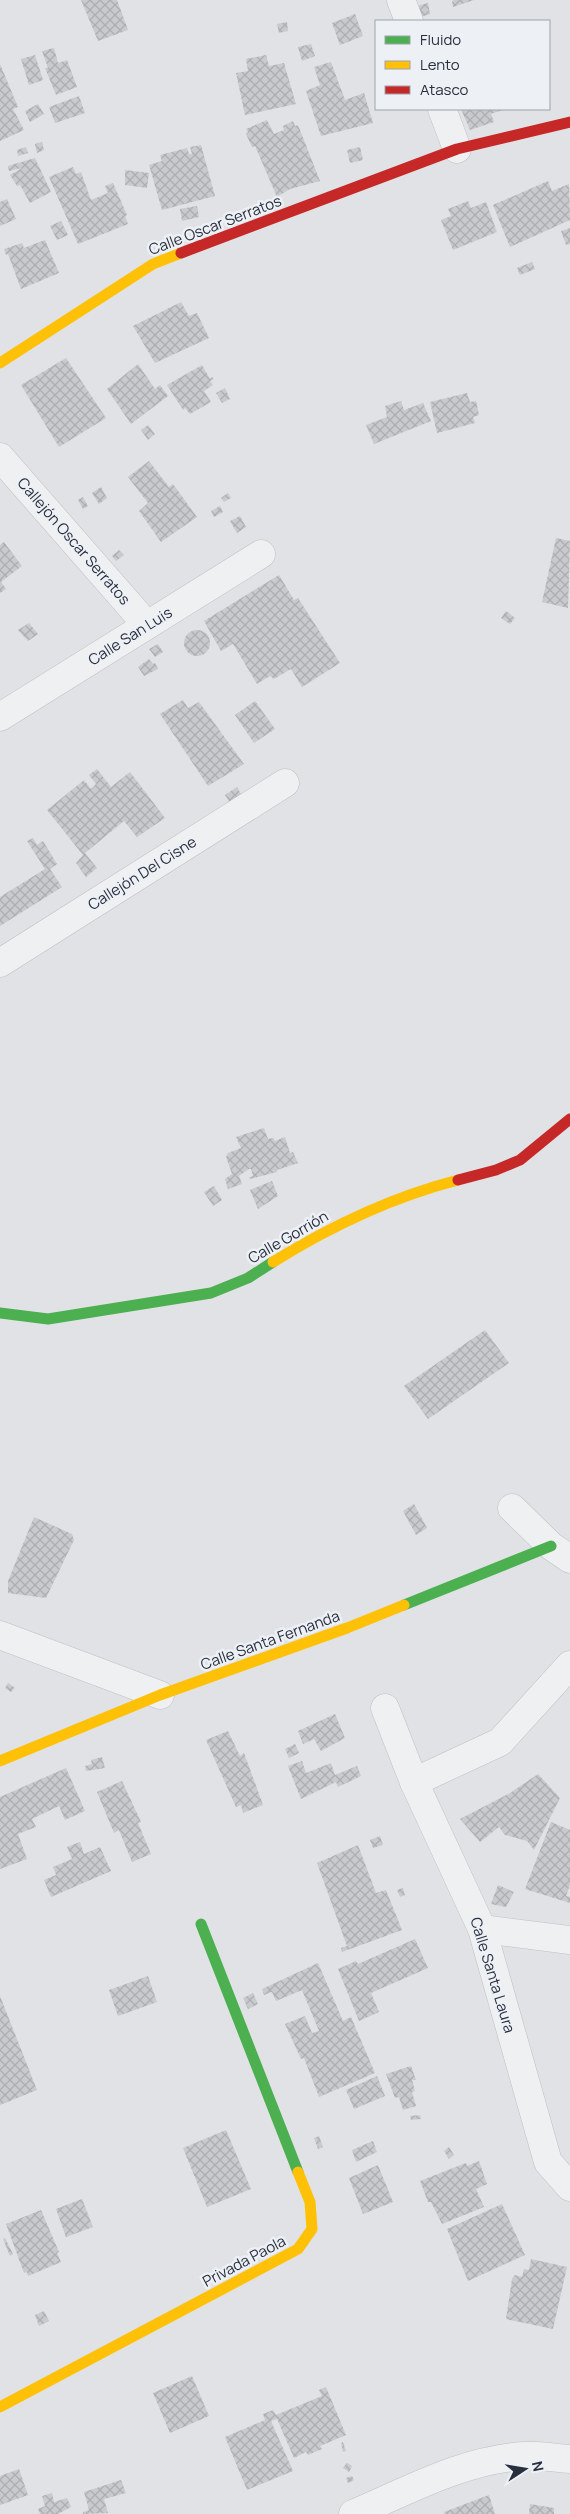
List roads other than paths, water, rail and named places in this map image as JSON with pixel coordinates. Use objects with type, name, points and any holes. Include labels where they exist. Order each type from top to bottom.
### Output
[{"type":"street","points":[[401,0],[409,20]]},
{"type":"street","points":[[442,110],[457,149]]},
{"type":"street","name":"Calle Oscar Serratos","points":[[0,363],[153,264],[457,149],[570,122]]},
{"type":"street","name":"Callejón Oscar Serratos","points":[[0,457],[147,625]]},
{"type":"street","name":"Calle San Luis","points":[[0,717],[261,554]]},
{"type":"street","name":"Callejón Del Cisne","points":[[0,963],[285,783]]},
{"type":"street","name":"Calle Gorrión","points":[[0,1313],[48,1319],[211,1293],[248,1278],[291,1251],[372,1209],[419,1190],[496,1170],[520,1160],[570,1119]]},
{"type":"street","points":[[512,1508],[560,1552]]},
{"type":"street","name":"Calle Santa Fernanda","points":[[0,1761],[160,1695],[560,1552]]},
{"type":"street","points":[[0,1635],[160,1695]]},
{"type":"street","points":[[414,1782],[500,1742],[570,1664]]},
{"type":"street","name":"Calle Santa Laura","points":[[385,1708],[414,1782],[482,1929],[548,2162],[570,2187]]},
{"type":"street","name":"Privada Paola","points":[[0,2407],[298,2249],[312,2230],[310,2202],[201,1924]]},
{"type":"street","points":[[482,1929],[570,1940]]},
{"type":"street","points":[[353,2514],[441,2476],[484,2463],[524,2456],[570,2459]]}]
